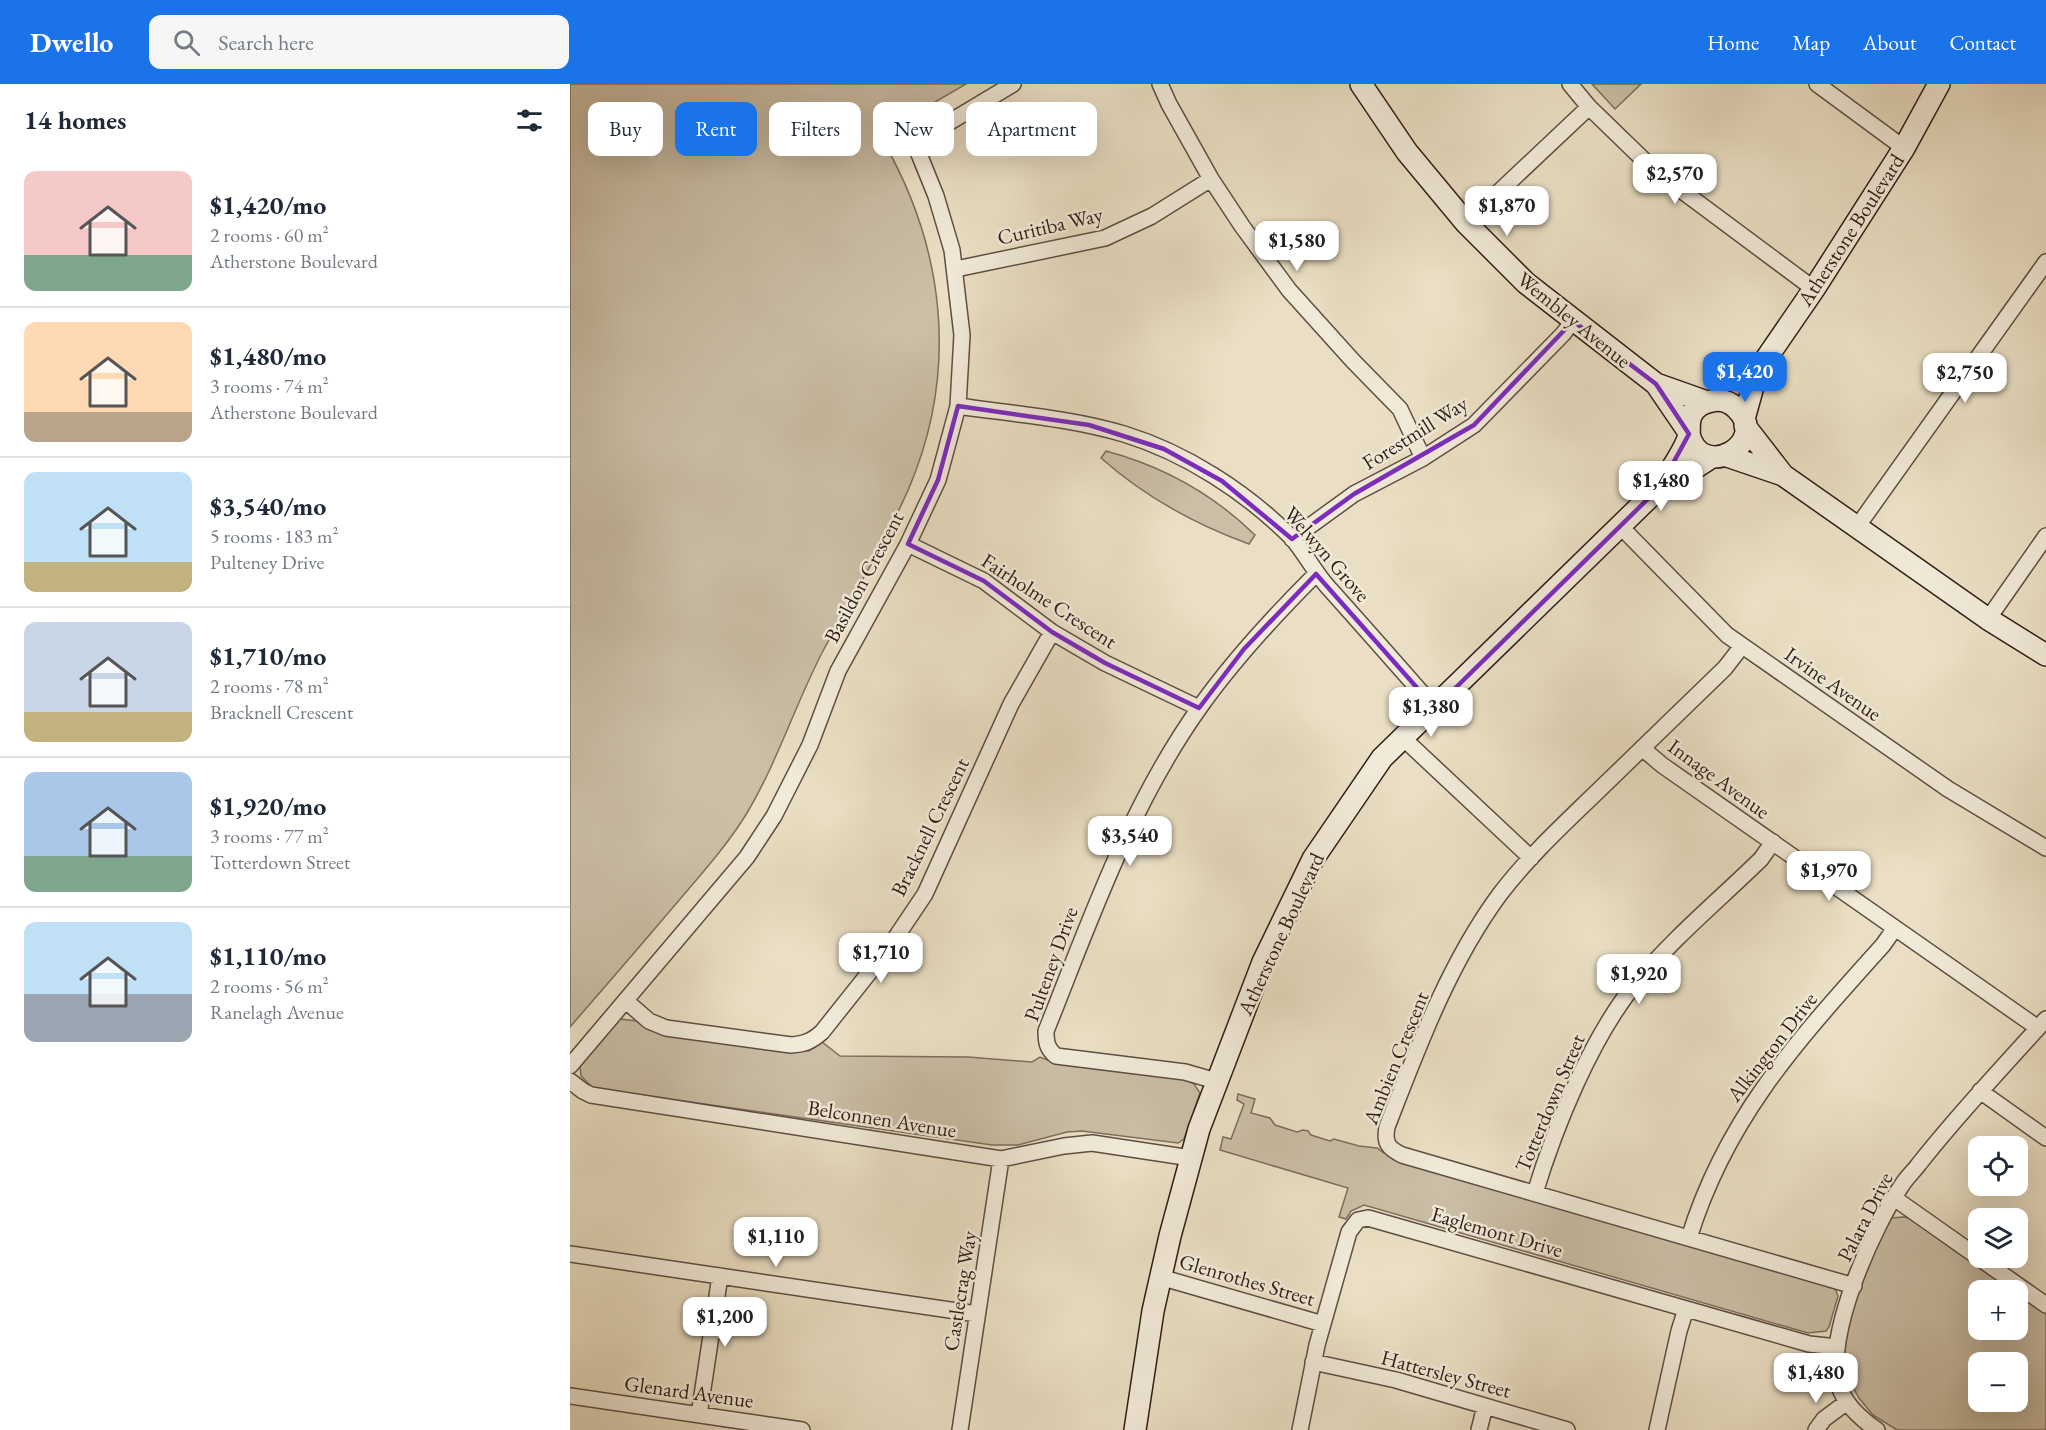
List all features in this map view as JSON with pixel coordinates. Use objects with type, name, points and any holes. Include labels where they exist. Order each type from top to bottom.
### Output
[{"type":"street","name":"Basildon Crescent","points":[[570,1066],[747,857],[774,816],[810,745],[838,670],[908,543],[938,480],[958,406],[962,335],[956,269],[945,225],[920,161],[920,147],[928,135],[1013,84]]},
{"type":"street","points":[[1160,84],[1211,179],[1242,226],[1289,290],[1400,409],[1424,458]]},
{"type":"street","name":"Wembley Avenue","points":[[1361,84],[1407,152],[1466,223],[1526,283],[1656,384],[1688,433]]},
{"type":"street","points":[[1570,84],[1589,107],[1654,170],[1814,289]]},
{"type":"street","points":[[1817,84],[1904,148]]},
{"type":"street","name":"Atherstone Boulevard","points":[[1744,422],[1757,372],[1814,289],[1904,148],[1939,84]]},
{"type":"street","points":[[1466,223],[1589,107]]},
{"type":"street","name":"Curitiba Way","points":[[956,269],[1105,238],[1152,216],[1211,179]]},
{"type":"street","points":[[1857,527],[2046,262]]},
{"type":"street","name":"Forestmill Way","points":[[1292,539],[1354,494],[1424,458],[1474,425],[1573,321]]},
{"type":"street","name":"Atherstone Boulevard","points":[[1710,401],[1742,379],[1757,372]]},
{"type":"street","name":"Wembley Avenue","points":[[1656,384],[1710,401]]},
{"type":"street","points":[[1783,475],[1698,451],[1688,433],[1690,417],[1700,405],[1710,401],[1729,403],[1735,407],[1783,475],[1988,619],[2046,655]]},
{"type":"street","name":"Welwyn Grove","points":[[958,406],[1089,425],[1124,434],[1164,449],[1222,481],[1292,539],[1316,574],[1435,708]]},
{"type":"street","points":[[1719,456],[1739,447],[1743,441],[1744,422]]},
{"type":"street","name":"Atherstone Boulevard","points":[[1135,1430],[1160,1277],[1199,1129],[1263,962],[1313,859],[1382,758],[1660,487],[1680,453],[1688,433]]},
{"type":"street","name":"Atherstone Boulevard","points":[[1660,487],[1719,456]]},
{"type":"street","name":"Irvine Avenue","points":[[1620,526],[1719,628],[1742,646],[1948,789],[2046,848]]},
{"type":"street","points":[[1988,619],[2046,536]]},
{"type":"street","name":"Fairholme Crescent","points":[[908,543],[984,581],[1052,632],[1105,663],[1199,708]]},
{"type":"street","name":"Pulteney Drive","points":[[1216,1081],[1185,1072],[1064,1059],[1049,1051],[1046,1031],[1090,917],[1125,840],[1168,757],[1199,708],[1244,649],[1316,574]]},
{"type":"street","name":"Bracknell Crescent","points":[[626,1001],[649,1021],[666,1028],[791,1045],[807,1043],[814,1039],[888,949],[925,894],[1011,704],[1052,632]]},
{"type":"street","name":"Ambien Crescent","points":[[1742,646],[1725,668],[1531,858],[1500,894],[1462,956],[1411,1064],[1387,1127],[1386,1144],[1402,1155],[1854,1286]]},
{"type":"street","points":[[1403,738],[1531,858]]},
{"type":"street","name":"Innage Avenue","points":[[1642,748],[1662,765],[1895,928],[2042,1023]]},
{"type":"street","name":"Totterdown Street","points":[[1535,1193],[1552,1143],[1582,1073],[1605,1028],[1621,1003],[1647,970],[1761,859],[1773,842]]},
{"type":"street","name":"Alkington Drive","points":[[1689,1238],[1696,1215],[1718,1165],[1759,1092],[1795,1045],[1883,945],[1895,928]]},
{"type":"street","name":"Palara Drive","points":[[1877,1430],[1857,1415],[1847,1402],[1839,1386],[1836,1370],[1837,1347],[1844,1313],[1868,1248],[1902,1184],[1980,1091],[2042,1023]]},
{"type":"street","name":"Belconnen Avenue","points":[[570,1081],[591,1095],[1001,1159],[1064,1146],[1092,1143],[1191,1158]]},
{"type":"street","points":[[1980,1091],[2046,1138]]},
{"type":"street","name":"Castlecrag Way","points":[[960,1430],[1001,1159]]},
{"type":"street","points":[[1894,1198],[2046,1305]]},
{"type":"street","name":"Eaglemont Drive","points":[[1300,1430],[1313,1362],[1349,1232],[1358,1220],[1368,1218],[1809,1344],[1837,1347]]},
{"type":"street","points":[[570,1254],[977,1314]]},
{"type":"street","points":[[699,1415],[720,1276]]},
{"type":"street","name":"Glenrothes Street","points":[[1160,1277],[1323,1324]]},
{"type":"street","points":[[1657,1430],[1686,1309]]},
{"type":"street","name":"Hattersley Street","points":[[1313,1362],[1396,1380],[1567,1430]]},
{"type":"street","name":"Glenard Avenue","points":[[570,1396],[802,1430]]},
{"type":"street","points":[[1816,1430],[1824,1419],[1847,1402]]},
{"type":"street","points":[[1479,1430],[1485,1406]]},
{"type":"highlighted area","points":[[1573,321],[1656,384],[1689,434],[1660,487],[1435,708],[1316,574],[1244,649],[1199,708],[1105,663],[1052,632],[984,581],[908,544],[938,480],[958,406],[1089,425],[1164,449],[1222,481],[1292,539],[1354,494],[1474,425]]},
{"type":"shaded area","points":[[570,84],[966,84],[935,102],[873,102],[873,156],[891,156],[903,180],[920,223],[931,266],[938,310],[939,354],[935,399],[925,444],[909,488],[814,669],[768,773],[747,813],[710,864],[570,1027]]},
{"type":"shaded area","points":[[1592,84],[1641,84],[1615,109]]},
{"type":"shaded area","points":[[1106,451],[1167,473],[1186,483],[1222,507],[1255,535],[1249,544],[1209,528],[1171,508],[1135,485],[1101,458]]},
{"type":"shaded area","points":[[620,1019],[637,1021],[649,1029],[800,1051],[809,1051],[822,1042],[840,1056],[968,1057],[1032,1062],[1040,1057],[1053,1062],[1183,1078],[1194,1084],[1200,1093],[1184,1139],[1178,1143],[1082,1131],[1067,1132],[1018,1145],[992,1145],[593,1088],[581,1076],[580,1066]]},
{"type":"shaded area","points":[[1238,1094],[1255,1099],[1251,1113],[1270,1118],[1275,1125],[1297,1132],[1308,1131],[1311,1135],[1330,1141],[1334,1139],[1377,1148],[1384,1153],[1819,1280],[1834,1286],[1838,1296],[1829,1327],[1826,1331],[1808,1333],[1364,1205],[1351,1211],[1346,1219],[1339,1217],[1348,1188],[1220,1150],[1223,1137],[1231,1139],[1244,1104],[1237,1100]]},
{"type":"shaded area","points":[[1904,1217],[1912,1219],[1968,1258],[1968,1268],[1983,1268],[2000,1280],[1968,1280],[1968,1340],[2028,1340],[2028,1299],[2046,1312],[2046,1430],[1897,1430],[1873,1415],[1859,1398],[1849,1380],[1842,1353],[1842,1336],[1861,1277],[1890,1218]]}]
